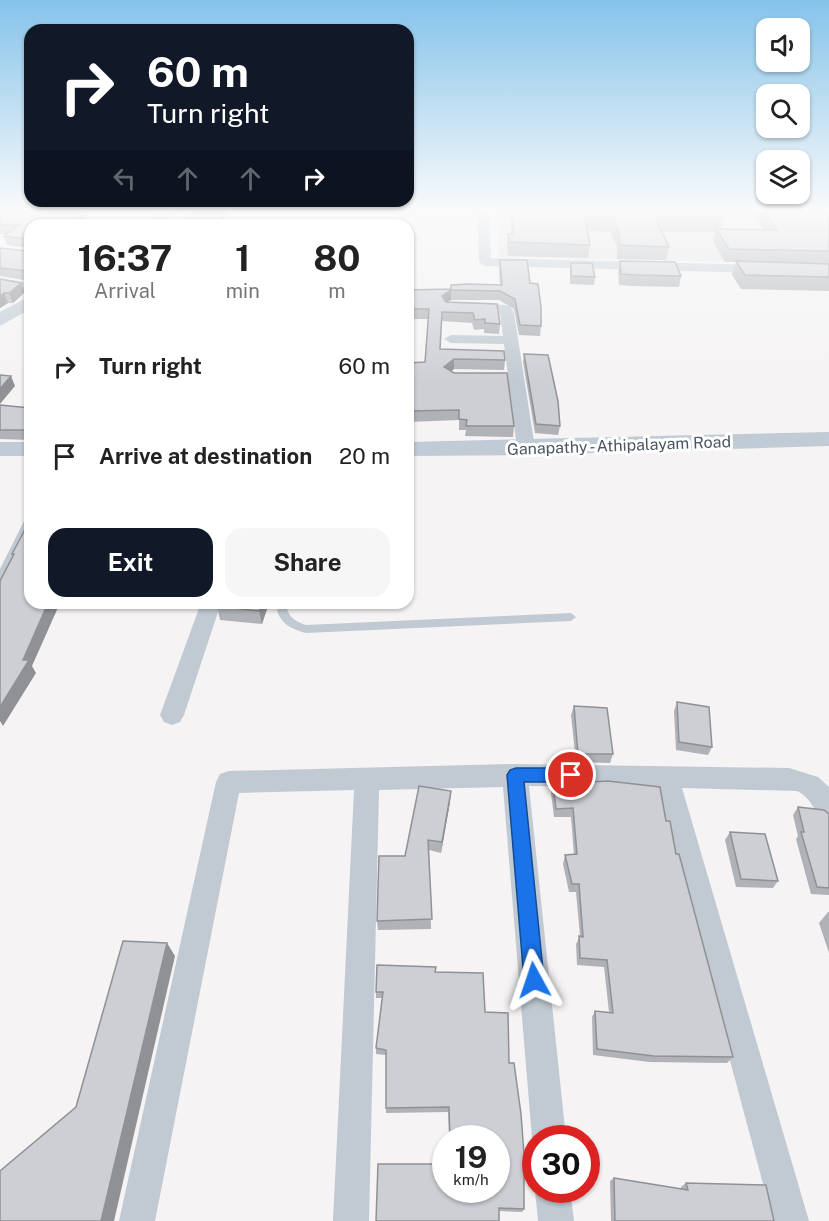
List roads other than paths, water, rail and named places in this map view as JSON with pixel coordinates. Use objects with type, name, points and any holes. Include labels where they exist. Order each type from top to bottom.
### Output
[{"type":"main road","points":[[0,320],[24,304]]},
{"type":"main road","name":"Ganapathy - Athipalayam Road","points":[[414,449],[829,439]]},
{"type":"main road","points":[[0,449],[24,449]]},
{"type":"street","points":[[698,268],[770,270]]},
{"type":"street","points":[[0,282],[24,285]]},
{"type":"street","points":[[451,306],[505,309],[510,340],[510,377],[526,448]]},
{"type":"street","points":[[451,339],[510,340]]},
{"type":"street","points":[[172,715],[209,609]]},
{"type":"street","points":[[516,775],[548,1125]]},
{"type":"street","points":[[137,1221],[229,782],[516,775],[666,776],[807,781],[821,794],[829,810]]},
{"type":"street","points":[[666,776],[791,1221]]},
{"type":"street","points":[[351,1221],[367,778]]},
{"type":"street","points":[[554,1203],[556,1221]]},
{"type":"lane","points":[[0,579],[24,531]]},
{"type":"lane","points":[[281,609],[293,626],[306,629],[570,617]]}]
